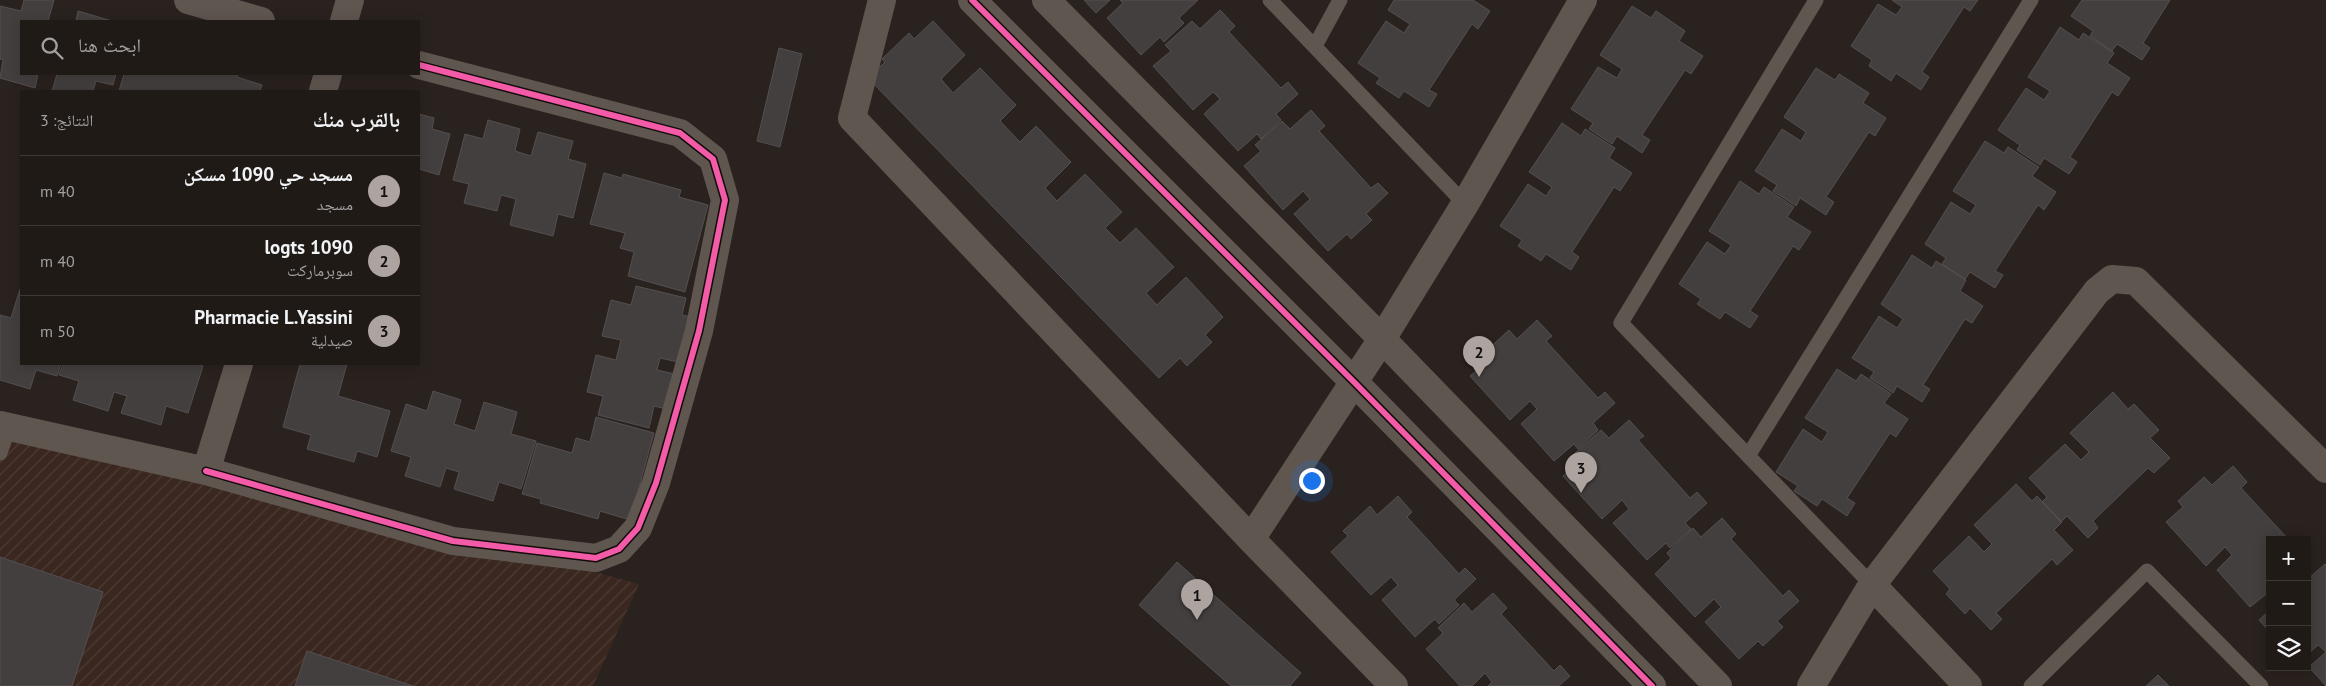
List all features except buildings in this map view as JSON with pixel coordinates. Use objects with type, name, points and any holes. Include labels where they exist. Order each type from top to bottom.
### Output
[{"type":"street","points":[[188,0],[258,20]]},
{"type":"street","points":[[344,20],[350,0]]},
{"type":"street","points":[[882,0],[852,118],[1251,539],[1394,686]]},
{"type":"street","points":[[972,0],[1354,382],[1652,686]]},
{"type":"street","points":[[1046,0],[1382,339],[1718,686]]},
{"type":"street","points":[[1251,539],[1382,339],[1465,204],[1583,0]]},
{"type":"street","points":[[5,426],[206,471],[453,541],[596,558],[619,549],[638,528],[656,483],[699,330],[713,268],[725,200],[713,159],[680,133],[420,65]]},
{"type":"street","points":[[323,90],[328,75]]},
{"type":"street","points":[[1811,686],[1872,586],[2097,291],[2112,279],[2136,281],[2326,469]]},
{"type":"street","points":[[206,471],[239,365]]},
{"type":"street","points":[[1872,586],[1968,686]]},
{"type":"lane","points":[[1270,0],[1465,204]]},
{"type":"lane","points":[[1315,46],[1340,0]]},
{"type":"lane","points":[[1816,0],[1621,323],[1872,586]]},
{"type":"lane","points":[[1748,456],[2031,0]]},
{"type":"lane","points":[[0,452],[5,426]]},
{"type":"lane","points":[[2031,686],[2146,571],[2261,686]]},
{"type":"shaded area","points":[[0,423],[218,469],[639,584],[593,686],[0,686]]},
{"type":"cycle path","points":[[972,0],[1354,382],[1652,686]]},
{"type":"cycle path","points":[[206,471],[453,541],[596,558],[619,549],[638,528],[656,483],[699,331],[725,200],[713,159],[680,133],[420,65]]},
{"type":"place","name":"1090 logts","points":[[1479,377]]},
{"type":"place","name":"Pharmacie L.Yassini","points":[[1581,493]]},
{"type":"place","name":"مسجد حي 1090 مسكن","points":[[1197,620]]}]
